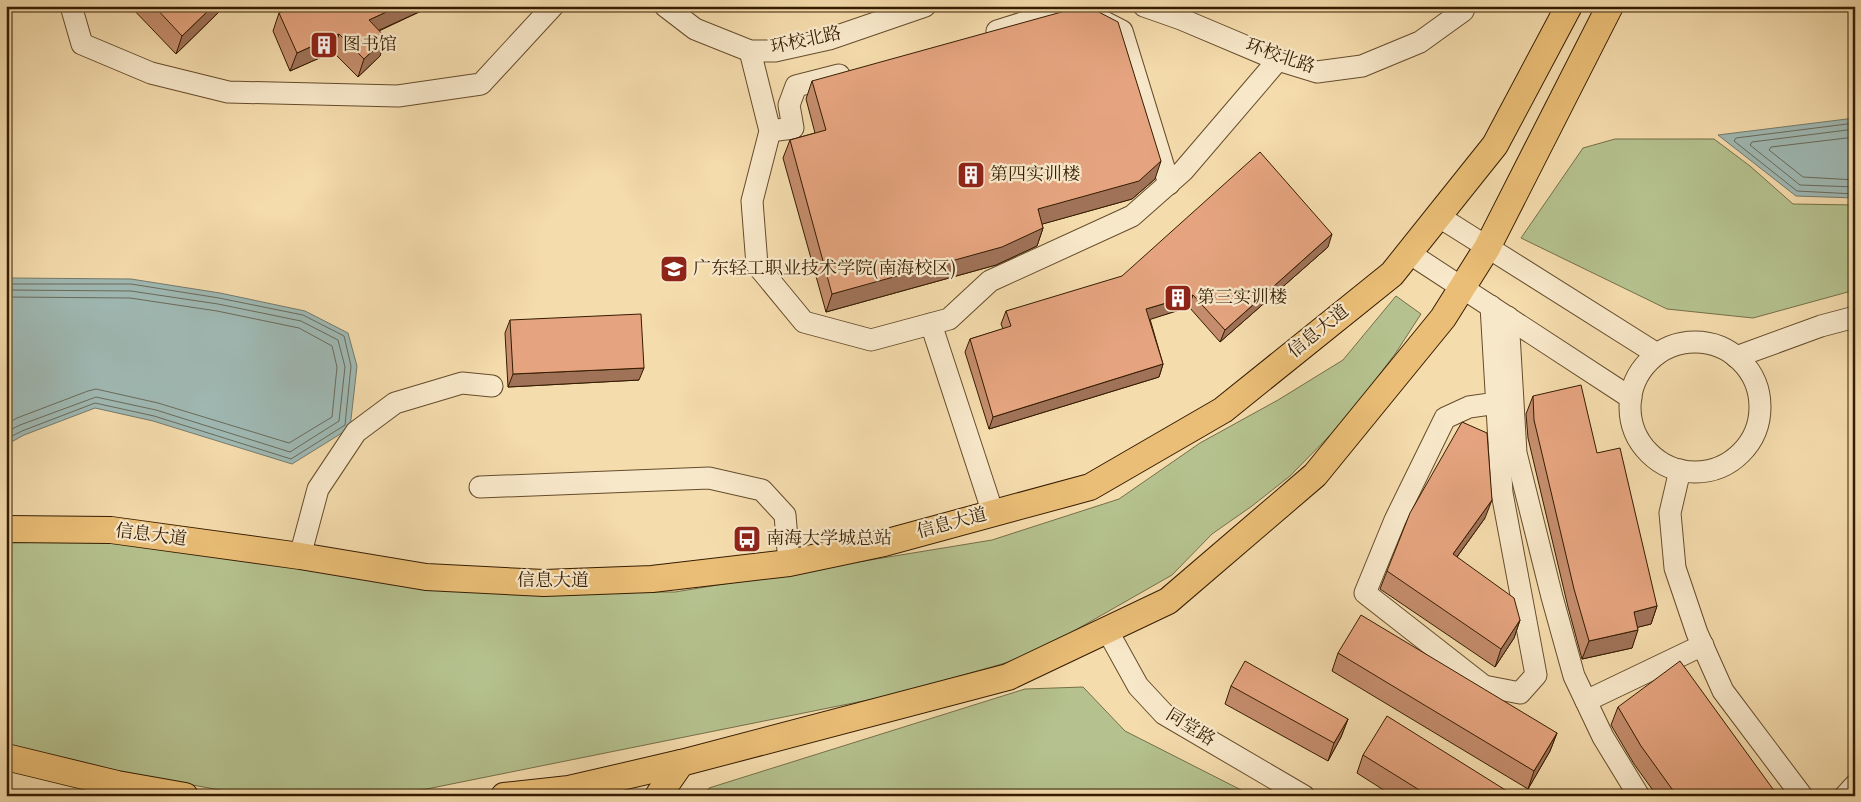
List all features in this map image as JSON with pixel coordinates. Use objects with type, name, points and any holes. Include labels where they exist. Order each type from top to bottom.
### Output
[{"type":"main road","points":[[504,796],[569,789],[681,763],[1008,677],[1168,601],[1315,475],[1443,318],[1487,248],[1610,6]]},
{"type":"main road","name":"信息大道","points":[[6,529],[111,530],[300,556],[426,577],[544,584],[652,579],[790,563],[884,543],[1090,487],[1223,410],[1392,274],[1495,145],[1563,8]]},
{"type":"main road","points":[[6,757],[117,784],[185,796]]},
{"type":"main road","points":[[658,796],[681,763]]},
{"type":"street","points":[[72,6],[82,44],[151,73],[228,92],[398,96],[481,84],[553,6]]},
{"type":"street","name":"环校北路","points":[[666,6],[695,29],[750,51],[775,51],[829,38],[925,6]]},
{"type":"street","name":"环校北路","points":[[1144,6],[1181,19],[1278,60],[1317,72],[1362,66],[1420,42],[1463,11],[1465,6]]},
{"type":"street","points":[[981,36],[1048,16],[1087,12],[1122,31],[1168,184]]},
{"type":"street","points":[[750,51],[770,131],[752,201],[757,265],[804,322],[872,340],[949,319],[990,281],[1132,216],[1183,171],[1278,60]]},
{"type":"street","points":[[770,131],[793,128],[789,105],[796,86],[860,70]]},
{"type":"street","points":[[1438,216],[1657,354]]},
{"type":"street","points":[[1409,253],[1631,398]]},
{"type":"street","points":[[1497,403],[1468,407],[1445,418],[1395,520],[1365,593],[1484,686],[1520,693],[1536,675],[1502,493],[1497,403],[1500,311]]},
{"type":"street","points":[[1500,311],[1516,453],[1574,676],[1603,736],[1638,796]]},
{"type":"street","points":[[1736,357],[1821,326],[1855,317]]},
{"type":"street","points":[[931,324],[993,513]]},
{"type":"street","points":[[1700,342],[1722,348],[1736,357],[1751,374],[1759,395],[1759,418],[1752,439],[1745,449],[1728,464],[1707,472],[1685,472],[1663,464],[1646,450],[1634,431],[1630,413],[1631,398],[1632,391],[1642,370],[1657,354],[1678,344],[1700,342]]},
{"type":"street","points":[[300,556],[318,489],[356,432],[395,404],[462,383],[492,386]]},
{"type":"street","points":[[1680,470],[1670,513],[1675,568],[1703,646],[1723,691],[1802,796]]},
{"type":"street","points":[[480,487],[709,478],[762,490],[786,516],[790,563]]},
{"type":"street","name":"同堂路","points":[[1107,630],[1138,686],[1164,714],[1304,796]]},
{"type":"street","points":[[1586,701],[1703,646]]},
{"type":"street","points":[[1845,796],[1855,785]]},
{"type":"green space","points":[[1615,139],[1714,139],[1750,166],[1793,204],[1855,205],[1855,290],[1753,318],[1667,309],[1521,238],[1583,148]]},
{"type":"green space","points":[[1396,296],[1421,314],[1395,354],[1344,421],[1290,476],[1212,534],[1172,575],[1030,656],[893,695],[392,796],[252,796],[74,763],[6,745],[6,543],[103,541],[493,592],[675,592],[992,540],[1119,499],[1200,443],[1278,400],[1343,360]]},
{"type":"green space","points":[[1083,687],[1125,731],[1253,796],[705,796],[709,788],[1025,689]]},
{"type":"water","points":[[1855,118],[1855,198],[1796,196],[1718,135]]},
{"type":"water","points":[[6,279],[131,279],[220,293],[305,311],[348,333],[357,366],[350,428],[292,464],[153,421],[95,408],[24,435],[6,445]]},
{"type":"building","points":[[154,6],[213,6],[182,36]]},
{"type":"building","points":[[295,6],[399,6],[369,20],[386,38],[364,59],[339,34],[297,53],[279,13]]},
{"type":"building","name":"第四实训楼","points":[[1076,8],[1091,8],[1118,22],[1161,161],[1139,181],[1038,209],[1043,228],[1002,247],[832,294],[790,140],[826,130],[812,81]]},
{"type":"building","name":"第三实训楼","points":[[1260,152],[1332,234],[1225,330],[1193,295],[1146,309],[1163,364],[993,417],[970,339],[1011,326],[1006,311],[1122,276]]},
{"type":"building","points":[[641,314],[644,368],[513,374],[510,320]]},
{"type":"building","points":[[1581,385],[1597,453],[1620,448],[1657,606],[1634,612],[1638,630],[1589,641],[1574,589],[1534,420],[1533,396]]},
{"type":"building","points":[[1462,422],[1487,433],[1492,500],[1453,554],[1514,598],[1520,620],[1501,649],[1387,571],[1410,513]]},
{"type":"building","points":[[1361,615],[1557,733],[1534,771],[1338,653]]},
{"type":"building","points":[[1245,661],[1348,719],[1334,743],[1231,686]]},
{"type":"building","points":[[1680,661],[1778,796],[1677,796],[1641,746],[1618,707]]},
{"type":"building","points":[[1387,716],[1515,796],[1429,796],[1363,755]]},
{"type":"place","name":"图书馆","points":[[324,45]]},
{"type":"place","name":"第四实训楼","points":[[971,175]]},
{"type":"place","name":"广东轻工职业技术学院(南海校区)","points":[[674,269]]},
{"type":"place","name":"第三实训楼","points":[[1178,298]]},
{"type":"place","name":"南海大学城总站","points":[[747,539]]}]
